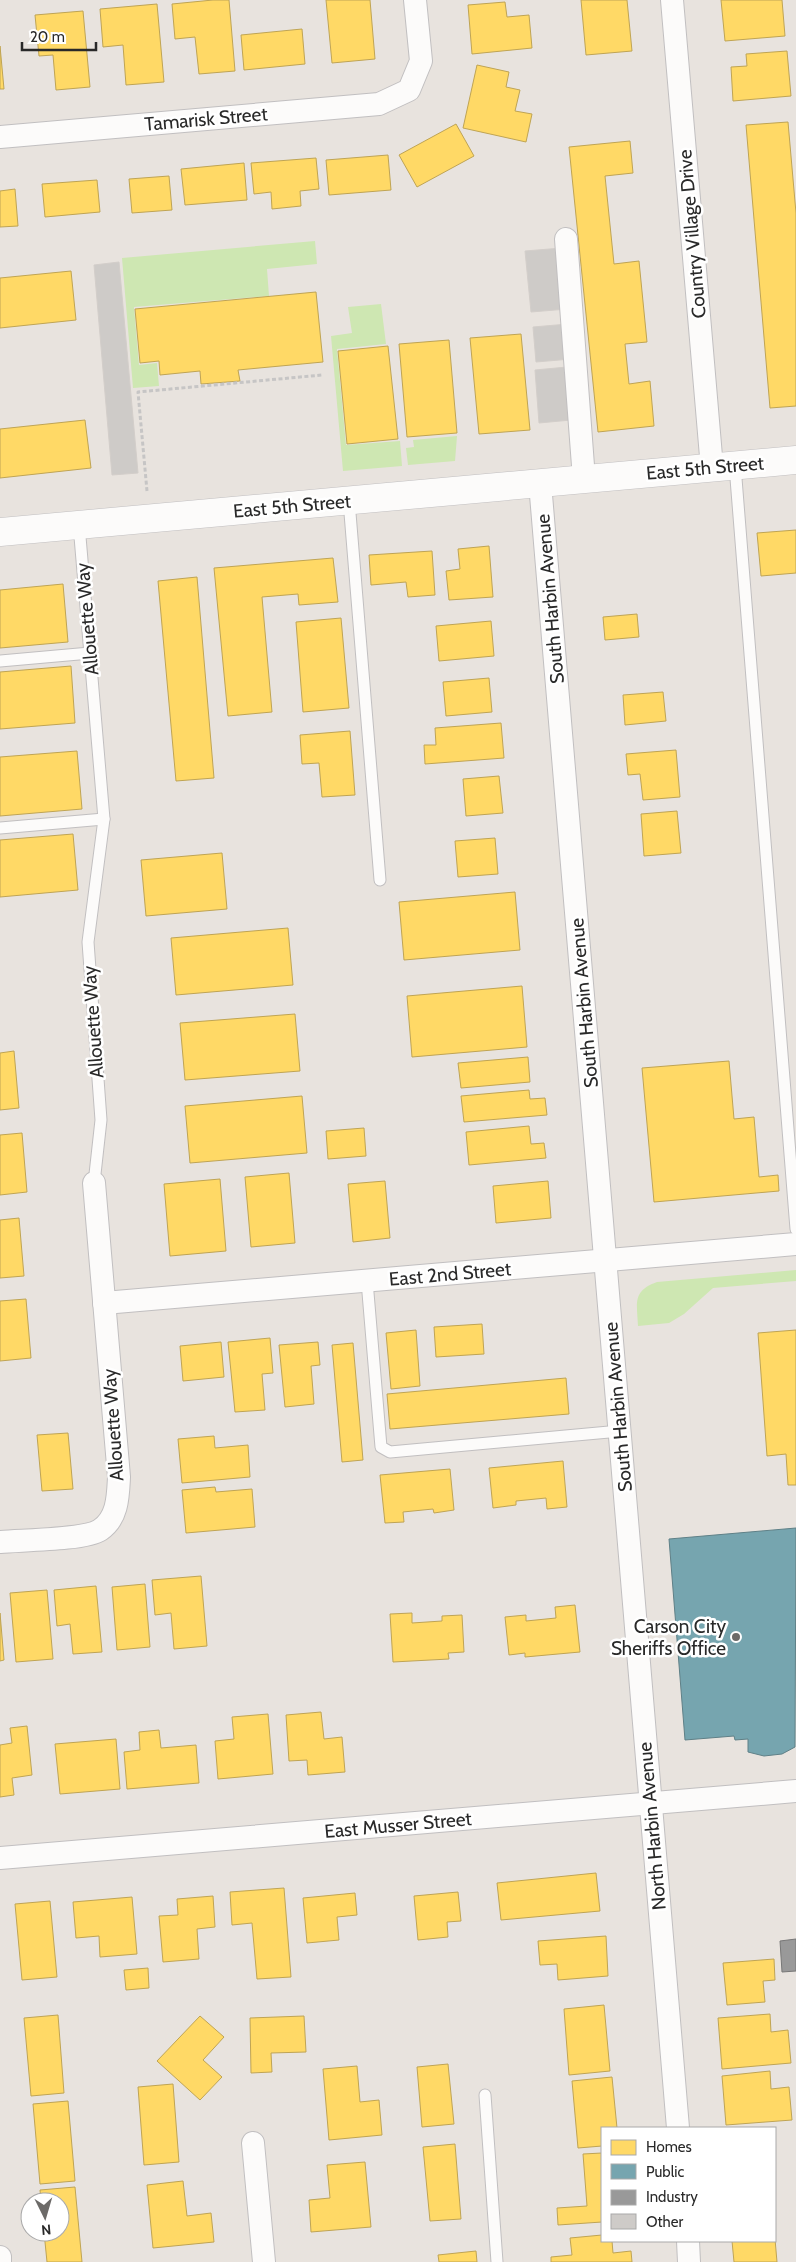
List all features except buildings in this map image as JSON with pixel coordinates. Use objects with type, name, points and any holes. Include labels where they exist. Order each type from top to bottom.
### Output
[{"type":"main road","name":"East 5th Street","points":[[0,532],[796,460]]},
{"type":"street","name":"Tamarisk Street","points":[[0,137],[379,104],[409,90],[421,62],[415,0]]},
{"type":"street","name":"Country Village Drive","points":[[672,0],[723,467]]},
{"type":"street","points":[[566,239],[584,479]]},
{"type":"street","name":"South Harbin Avenue","points":[[540,483],[627,1523]]},
{"type":"street","name":"Allouette Way","points":[[0,1542],[93,1533],[100,1530],[111,1518],[118,1500],[119,1477],[94,1183]]},
{"type":"street","name":"East 2nd Street","points":[[104,1303],[796,1244]]},
{"type":"street","name":"North Harbin Avenue","points":[[627,1523],[649,1804],[678,2127]]},
{"type":"street","name":"East Musser Street","points":[[0,1858],[796,1791]]},
{"type":"street","points":[[252,2143],[264,2262]]},
{"type":"street","points":[[688,2242],[690,2262]]},
{"type":"street","points":[[0,2257],[0,2262]]},
{"type":"lane","points":[[723,467],[796,1229]]},
{"type":"lane","points":[[349,500],[380,880]]},
{"type":"lane","name":"Allouette Way","points":[[79,525],[104,819],[88,942],[101,1120],[94,1183]]},
{"type":"lane","points":[[0,661],[90,653]]},
{"type":"lane","points":[[0,828],[104,819]]},
{"type":"lane","points":[[366,1281],[381,1447],[390,1452],[620,1431]]},
{"type":"lane","points":[[485,2095],[497,2262]]},
{"type":"path","points":[[147,491],[138,392],[322,375]]},
{"type":"green space","points":[[315,241],[317,264],[267,269],[269,296],[134,307],[139,365],[157,363],[159,386],[133,388],[122,258]]},
{"type":"green space","points":[[381,304],[386,344],[337,349],[346,445],[400,441],[402,466],[343,471],[331,336],[352,333],[348,307]]},
{"type":"green space","points":[[457,436],[455,461],[408,465],[406,448],[414,447],[413,440]]},
{"type":"green space","points":[[796,1270],[796,1281],[713,1288],[684,1314],[669,1323],[638,1326],[637,1304],[640,1294],[643,1289],[657,1282]]},
{"type":"place","name":"Carson City Sheriffs Office","points":[[736,1637]]}]
